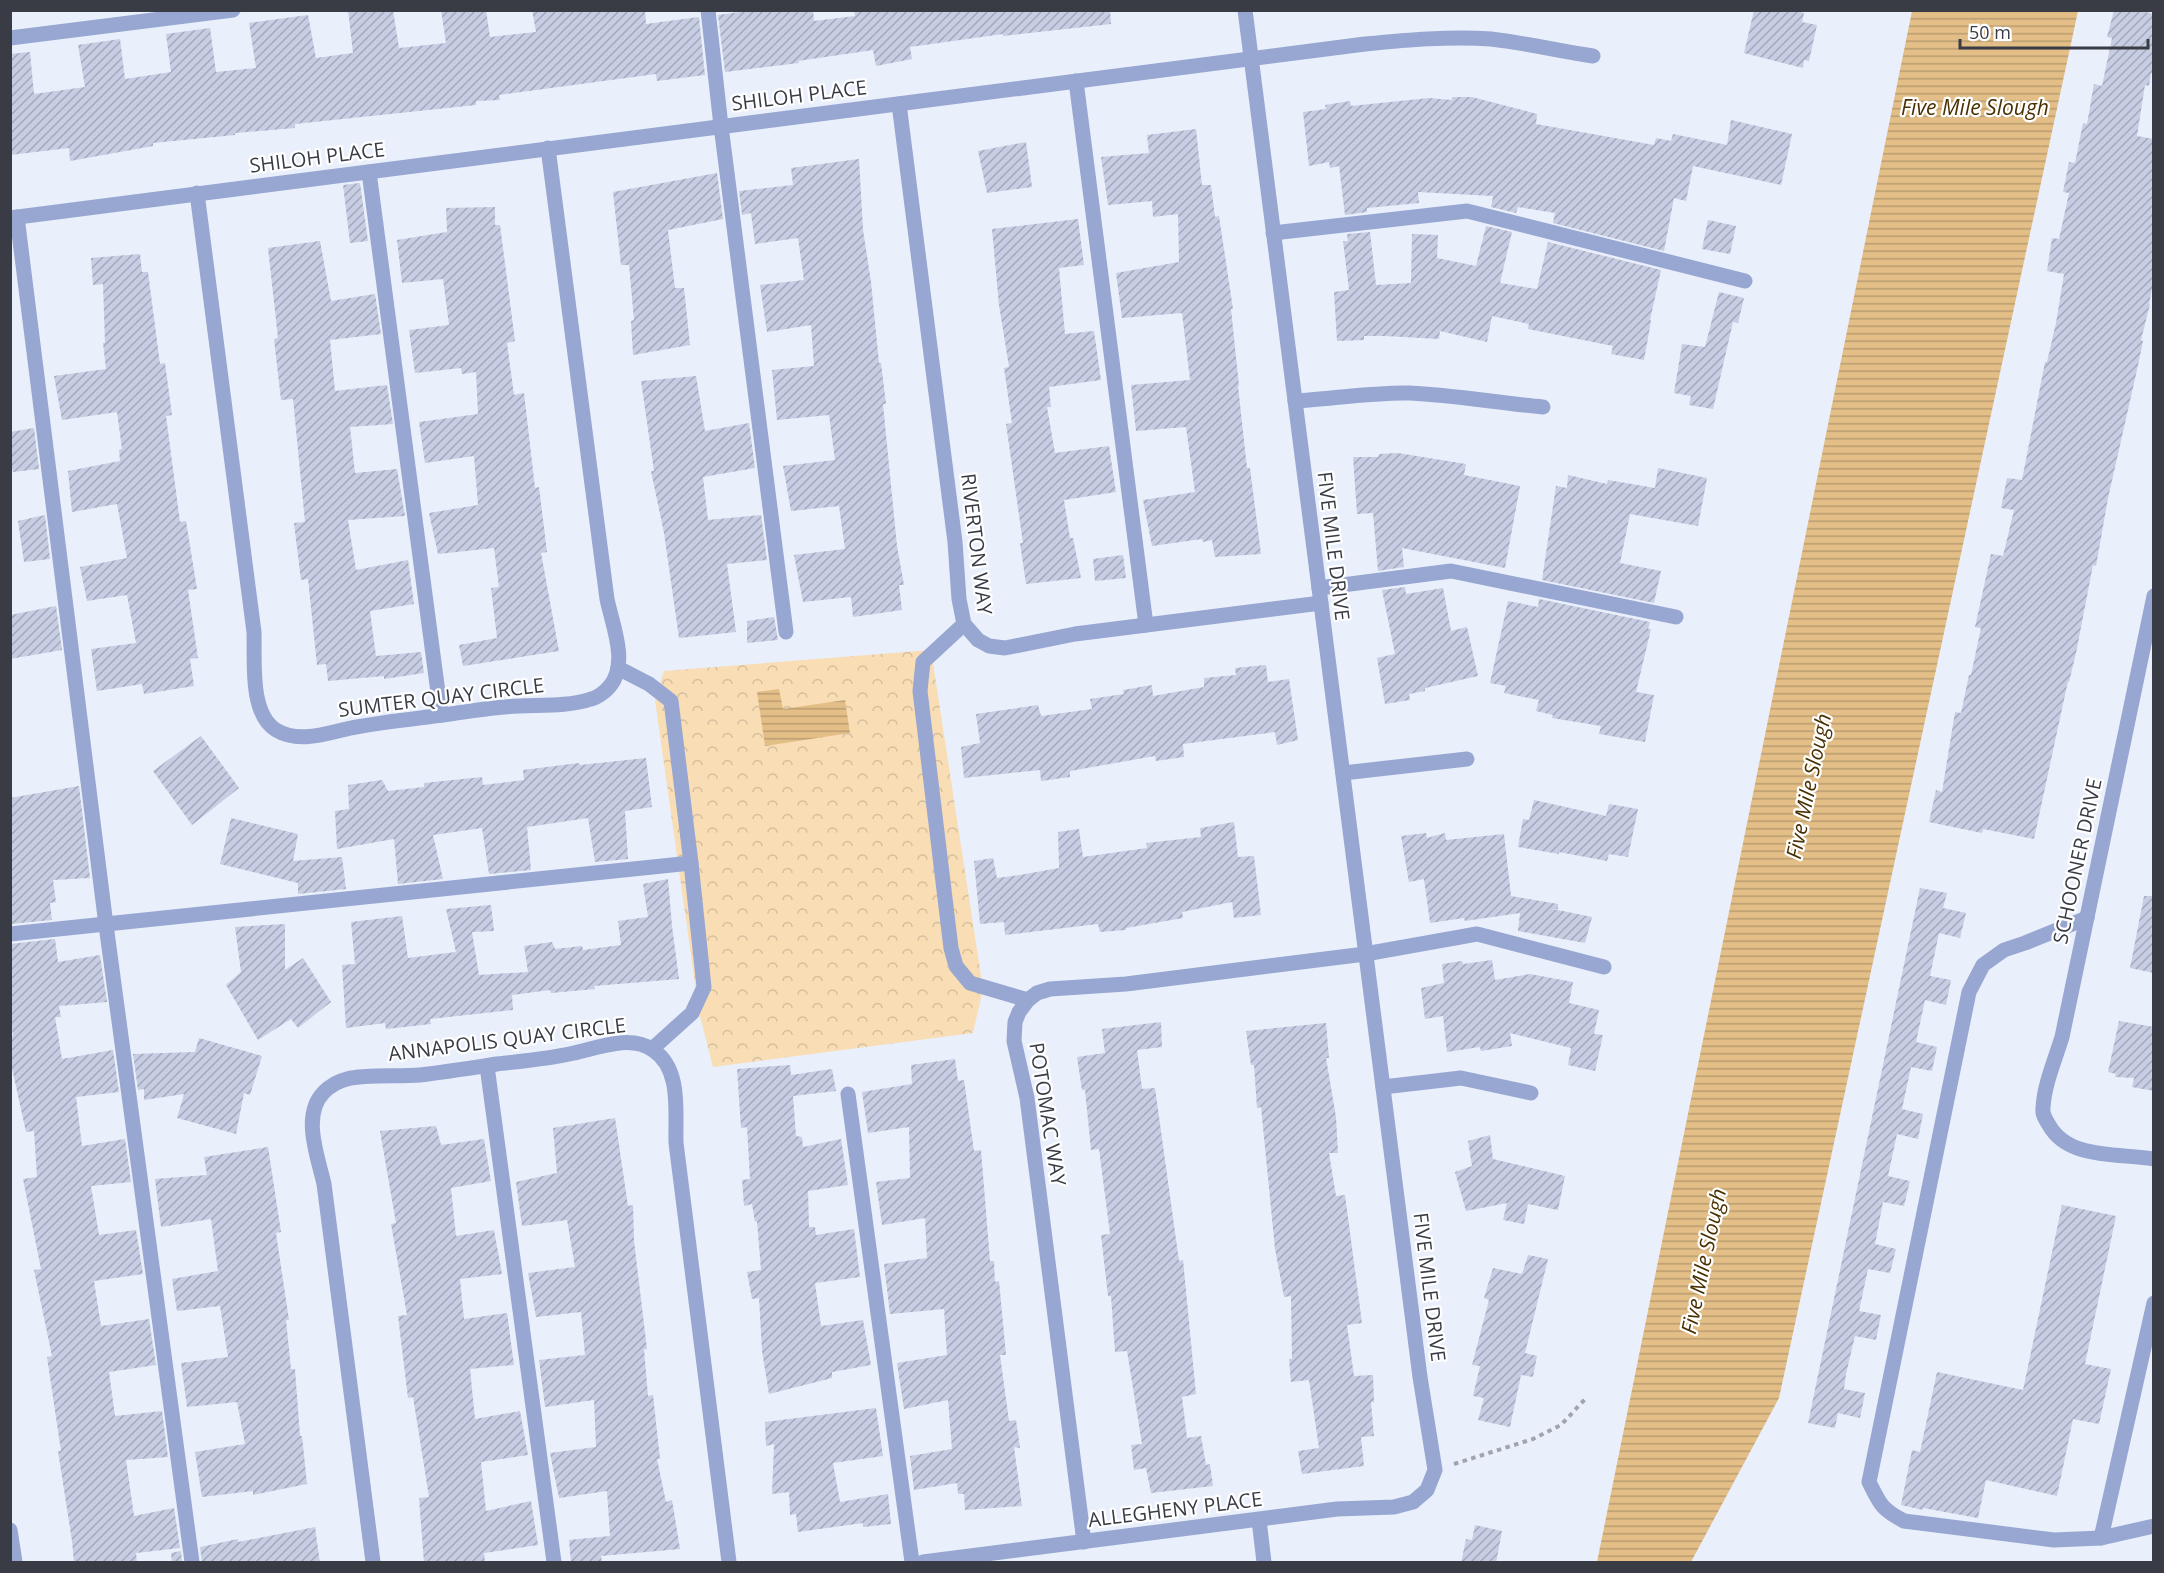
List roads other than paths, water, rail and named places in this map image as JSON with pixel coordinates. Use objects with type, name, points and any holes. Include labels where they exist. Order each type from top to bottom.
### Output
[{"type":"street","points":[[10,38],[232,10]]},
{"type":"street","points":[[708,10],[786,632]]},
{"type":"street","name":"FIVE MILE DRIVE","points":[[1245,10],[1420,1377],[1435,1470],[1427,1490]]},
{"type":"street","name":"SHILOH PLACE","points":[[14,217],[1365,44],[1418,39],[1488,39],[1593,56]]},
{"type":"street","points":[[1076,81],[1146,625]]},
{"type":"street","name":"RIVERTON WAY","points":[[899,104],[956,542],[959,599],[963,624],[978,640],[989,646],[1005,648],[1075,634],[1146,625],[1452,571],[1676,617]]},
{"type":"street","points":[[548,148],[607,598],[619,655],[618,668],[649,684],[671,701],[691,863],[704,987],[692,1013],[652,1049]]},
{"type":"street","points":[[369,172],[441,715]]},
{"type":"street","name":"SUMTER QUAY CIRCLE","points":[[197,194],[254,632],[257,696],[265,720],[276,730],[293,737],[306,737],[356,727],[503,707],[572,703],[593,699],[610,686],[618,668]]},
{"type":"street","points":[[1273,233],[1467,211],[1745,281]]},
{"type":"street","points":[[14,217],[192,1563]]},
{"type":"street","points":[[1294,401],[1407,393],[1483,399],[1543,407]]},
{"type":"street","name":"SCHOONER DRIVE","points":[[2154,596],[2062,1037],[2043,1108],[2052,1133],[2060,1141],[2079,1150],[2154,1160]]},
{"type":"street","points":[[963,624],[923,662],[920,691],[951,948],[956,966],[970,983],[1028,1000],[1037,993],[1050,989],[1126,984],[1365,954],[1477,934],[1604,967]]},
{"type":"street","points":[[1342,773],[1467,759]]},
{"type":"street","points":[[10,934],[691,863]]},
{"type":"street","points":[[2087,918],[2004,950],[1983,965],[1969,992],[1869,1482],[1887,1512],[1904,1521],[2054,1540],[2101,1538],[2154,1526]]},
{"type":"street","name":"POTOMAC WAY","points":[[1028,1000],[1015,1022],[1014,1041],[1027,1098],[1084,1542]]},
{"type":"street","name":"ANNAPOLIS QUAY CIRCLE","points":[[373,1563],[324,1184],[313,1127],[312,1115],[321,1094],[348,1078],[420,1075],[560,1056],[634,1042],[652,1049],[667,1063],[672,1072],[676,1143],[729,1563]]},
{"type":"street","points":[[486,1066],[554,1563]]},
{"type":"street","points":[[1383,1087],[1461,1078],[1532,1093]]},
{"type":"street","points":[[848,1094],[912,1563]]},
{"type":"street","points":[[2101,1538],[2154,1303]]},
{"type":"street","name":"ALLEGHENY PLACE","points":[[923,1563],[1337,1509],[1394,1507],[1413,1502],[1427,1490]]},
{"type":"street","points":[[1259,1520],[1264,1563]]},
{"type":"street","points":[[10,1530],[15,1563]]},
{"type":"water","name":"Five Mile Slough","points":[[1912,11],[2078,11],[1779,1398],[1691,1562],[1597,1562]]},
{"type":"water","points":[[779,689],[783,709],[845,700],[850,733],[765,746],[757,692]]}]
